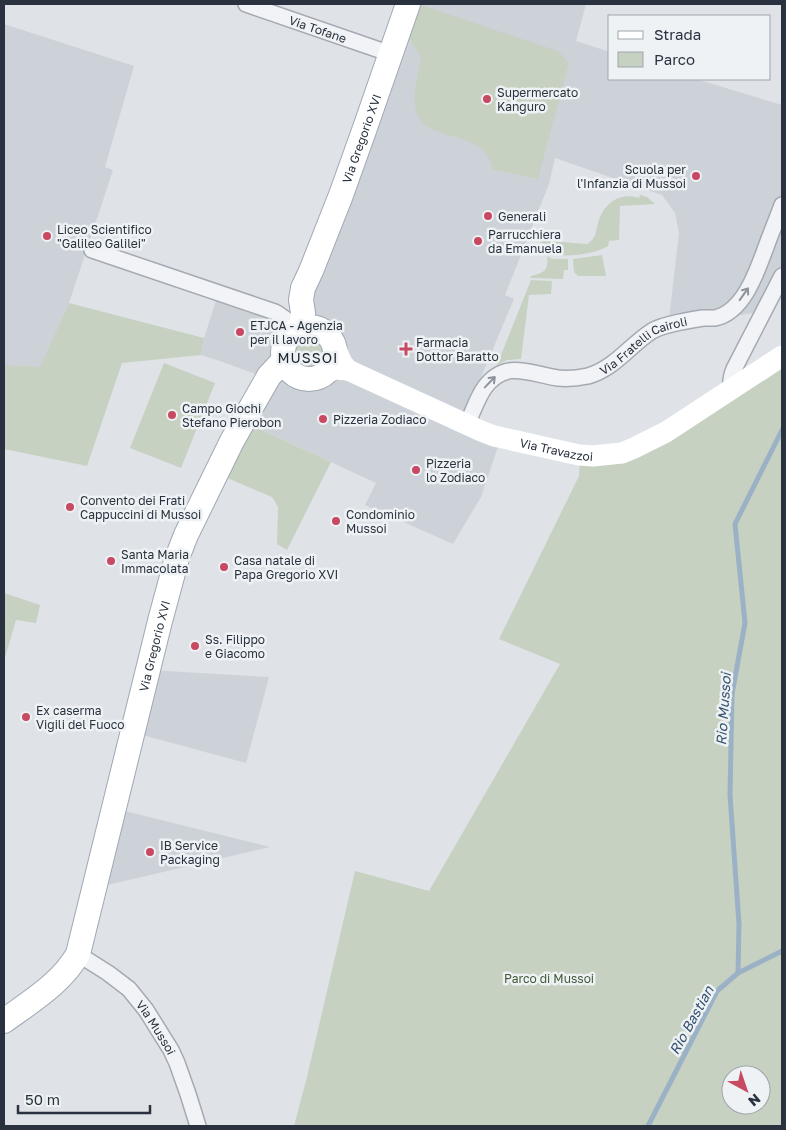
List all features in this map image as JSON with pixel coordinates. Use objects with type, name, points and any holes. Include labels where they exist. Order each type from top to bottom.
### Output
[{"type":"main road","name":"Via Gregorio XVI","points":[[297,331],[303,313],[301,300],[307,279],[366,125],[408,4]]},
{"type":"main road","name":"Via Gregorio XVI","points":[[307,279],[318,319],[329,338]]},
{"type":"main road","points":[[309,326],[317,328],[329,338],[335,353],[334,361],[324,374],[308,379],[293,373],[288,367],[284,360],[284,344],[297,331],[309,326]]},
{"type":"main road","name":"Via Gregorio XVI","points":[[78,954],[177,558],[186,535],[232,441],[269,376],[284,360]]},
{"type":"main road","points":[[259,394],[274,383],[300,377]]},
{"type":"main road","points":[[4,1021],[59,978],[73,963],[78,954]]},
{"type":"street","name":"Via Tofane","points":[[246,4],[391,54]]},
{"type":"street","name":"Via Fratelli Cairoli","points":[[467,424],[484,388],[498,374],[516,369],[566,378],[587,376],[606,368],[645,336],[664,325],[715,318],[725,314],[735,306],[752,282],[782,205]]},
{"type":"street","points":[[92,250],[279,314],[293,325],[297,331]]},
{"type":"street","points":[[731,390],[731,378],[734,369],[782,276]]},
{"type":"street","name":"Via Gregorio XVI","points":[[279,314],[290,308],[307,279]]},
{"type":"street","points":[[329,338],[348,370]]},
{"type":"street","name":"Via Travazzoi","points":[[348,370],[494,436],[569,453],[593,456],[622,453],[666,432],[782,356]]},
{"type":"street","points":[[324,374],[335,369],[348,370]]},
{"type":"street","name":"Via Mussoi","points":[[78,954],[129,989],[146,1010],[171,1050],[198,1126]]},
{"type":"shaded area","points":[[402,4],[586,4],[576,41],[608,51],[608,80],[699,80],[782,105],[782,267],[758,312],[668,328],[679,233],[675,213],[662,195],[555,158],[549,184],[505,295],[514,299],[463,420],[502,435],[481,497],[453,544],[365,505],[376,483],[243,421],[266,378],[201,355],[204,338],[220,288],[294,315]]},
{"type":"shaded area","name":"Liceo Scientifico \"Galileo Galilei\"","points":[[4,24],[134,66],[105,167],[113,170],[69,303],[40,368],[4,365]]},
{"type":"shaded area","points":[[149,670],[269,677],[246,763],[135,733]]},
{"type":"shaded area","points":[[117,809],[270,847],[99,887]]},
{"type":"green space","name":"Supermercato Kanguro","points":[[418,4],[558,51],[569,63],[538,179],[492,169],[487,155],[478,146],[428,127],[419,119],[415,106],[415,87],[421,57],[397,19]]},
{"type":"green space","points":[[640,195],[647,197],[655,204],[620,206],[619,240],[609,241],[608,246],[603,249],[581,254],[557,255],[537,240],[587,244],[595,236],[599,220],[605,208],[614,200],[626,196],[639,198]]},
{"type":"green space","points":[[602,255],[606,276],[578,276],[574,272],[573,259]]},
{"type":"green space","points":[[547,256],[552,259],[568,259],[568,270],[564,270],[563,279],[530,278],[545,270]]},
{"type":"green space","points":[[531,280],[552,281],[551,294],[529,295],[521,359],[507,360],[497,365]]},
{"type":"green space","points":[[69,303],[204,338],[201,355],[122,363],[87,466],[4,449],[4,365],[40,367]]},
{"type":"green space","points":[[309,338],[320,342],[324,353],[320,364],[309,368],[298,364],[294,353],[298,342]]},
{"type":"green space","name":"Parco di Mussoi","points":[[782,360],[782,1126],[294,1126],[355,871],[429,891],[560,664],[499,639],[579,476],[580,458],[610,461]]},
{"type":"green space","name":"Campo Giochi Stefano Pierobon","points":[[164,363],[215,383],[181,468],[130,448]]},
{"type":"green space","points":[[253,426],[331,462],[287,550],[277,544],[278,507],[272,497],[227,478]]},
{"type":"green space","points":[[4,593],[40,605],[36,623],[16,620],[4,661]]},
{"type":"waterway","name":"Rio Mussoi","points":[[738,973],[739,924],[730,795],[732,694],[745,623],[735,524],[782,430]]},
{"type":"waterway","name":"Rio Bastian","points":[[648,1126],[717,991],[738,973],[782,951]]},
{"type":"place","name":"Supermercato Kanguro","points":[[487,99]]},
{"type":"place","name":"Scuola per l'Infanzia di Mussoi","points":[[696,176]]},
{"type":"place","name":"Generali","points":[[488,216]]},
{"type":"place","name":"Liceo Scientifico \"Galileo Galilei\"","points":[[47,236]]},
{"type":"place","name":"Parrucchiera da Emanuela","points":[[478,241]]},
{"type":"place","name":"ETJCA - Agenzia per il lavoro","points":[[240,332]]},
{"type":"place","name":"Farmacia Dottor Baratto","points":[[406,349]]},
{"type":"place","name":"Campo Giochi Stefano Pierobon","points":[[172,415]]},
{"type":"place","name":"Pizzeria Zodiaco","points":[[323,419]]},
{"type":"place","name":"Pizzeria lo Zodiaco","points":[[416,470]]},
{"type":"place","name":"Convento dei Frati Cappuccini di Mussoi","points":[[70,507]]},
{"type":"place","name":"Condominio Mussoi","points":[[336,521]]},
{"type":"place","name":"Santa Maria Immacolata","points":[[111,561]]},
{"type":"place","name":"Casa natale di Papa Gregorio XVI","points":[[224,567]]},
{"type":"place","name":"Ss. Filippo e Giacomo","points":[[195,646]]},
{"type":"place","name":"Ex caserma Vigili del Fuoco","points":[[26,717]]},
{"type":"place","name":"IB Service Packaging","points":[[150,852]]},
{"type":"district","name":"MUSSOI","points":[[308,357]]}]
